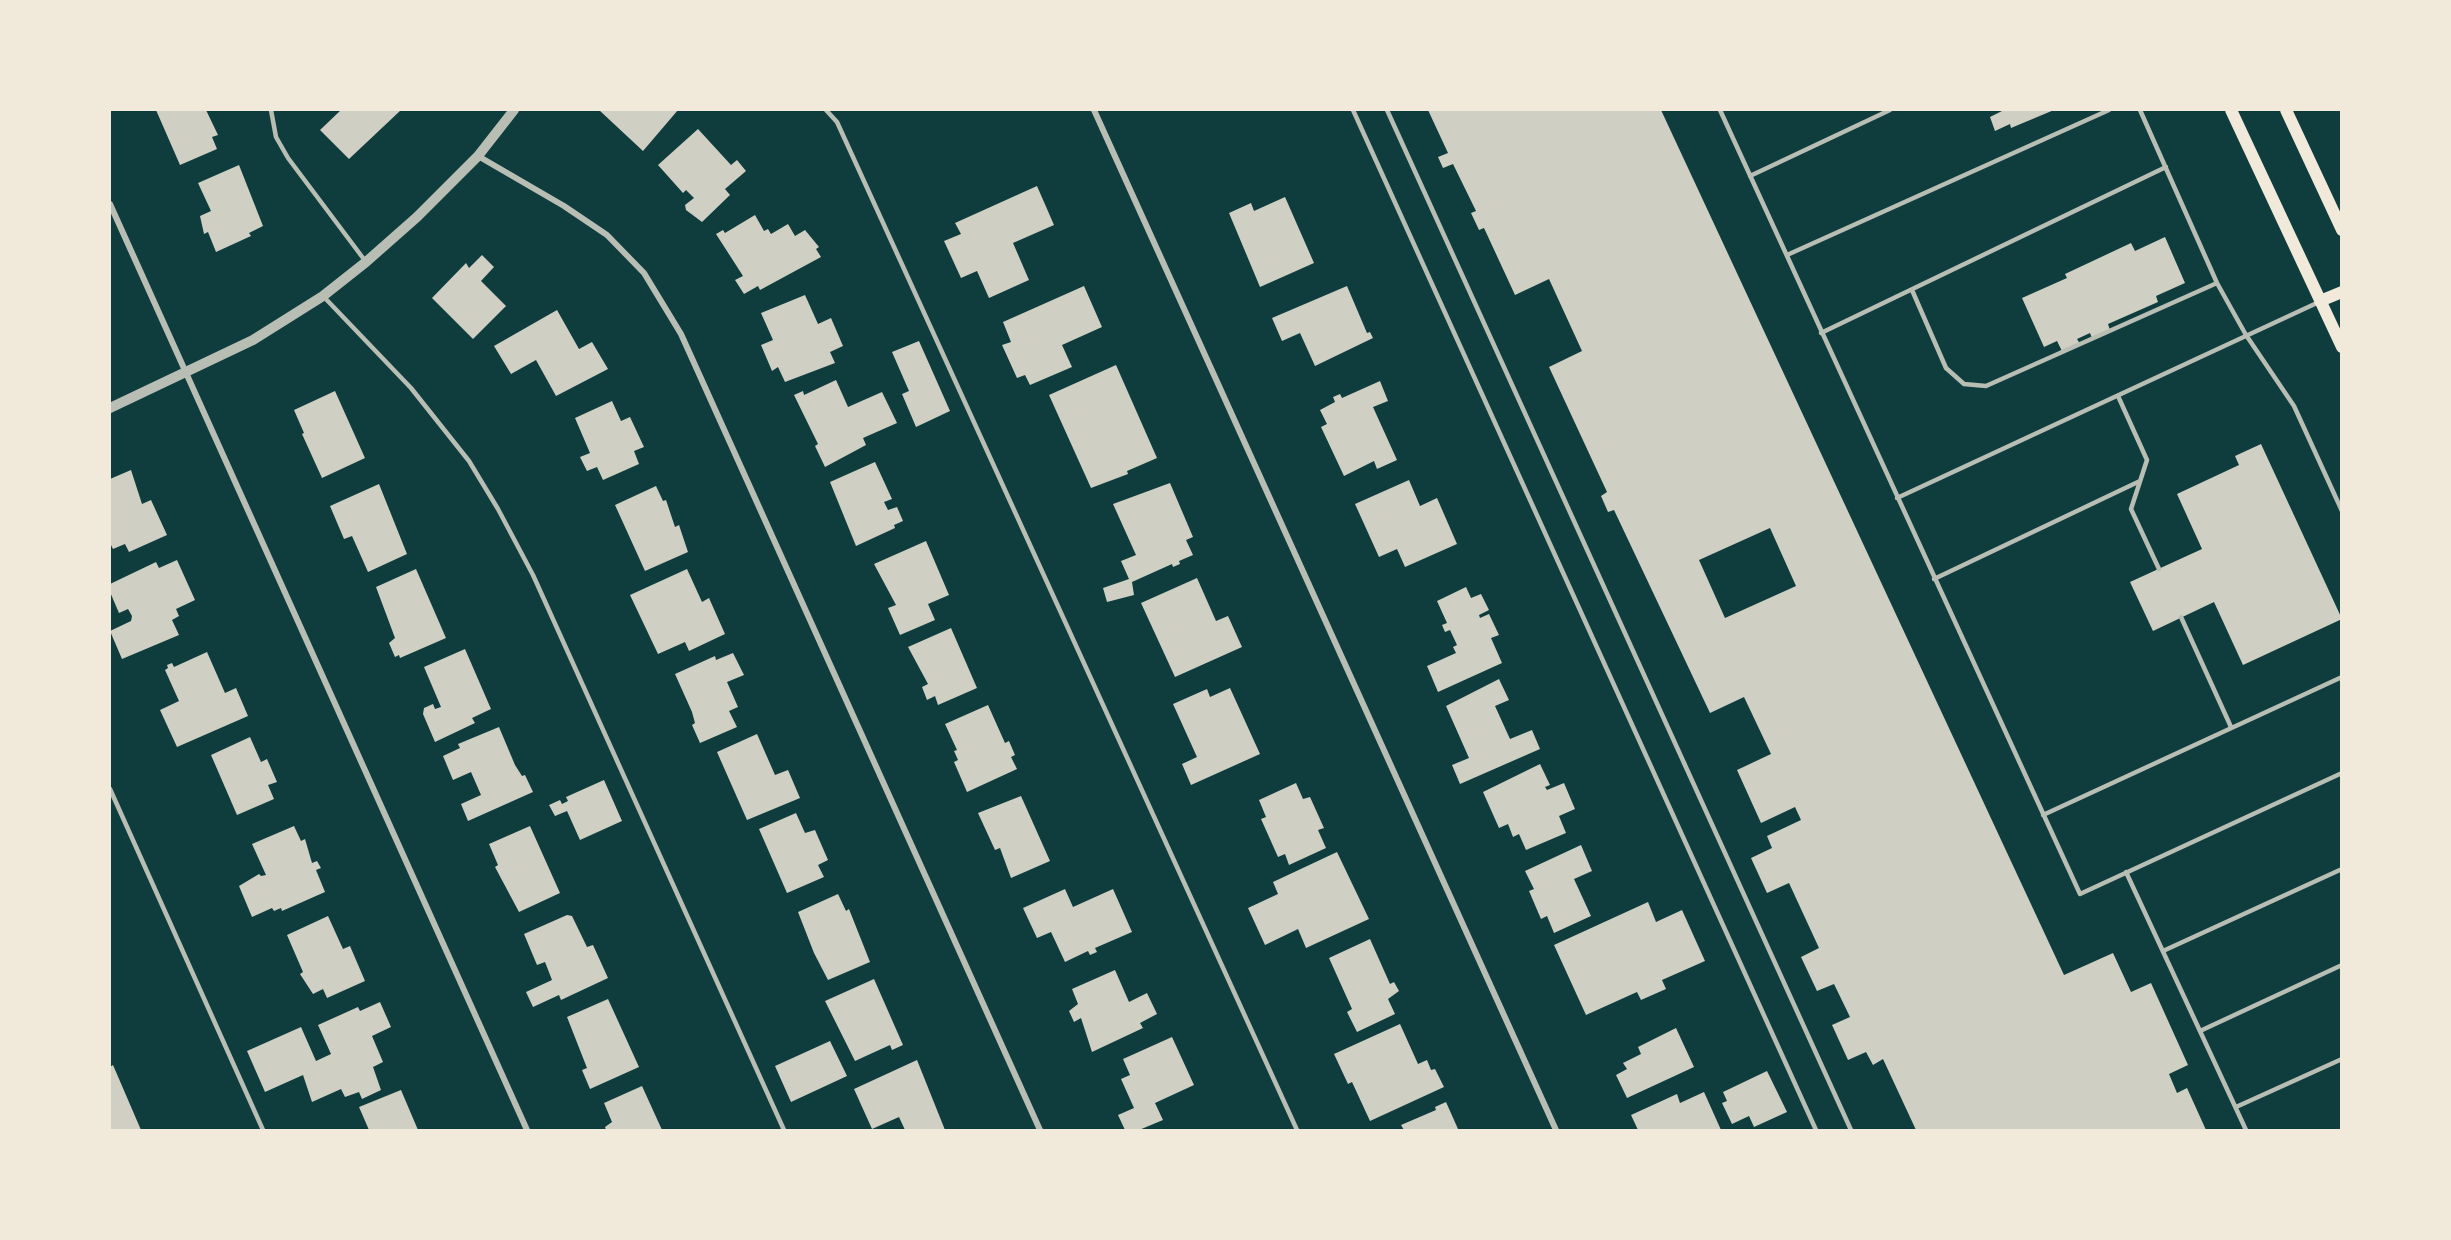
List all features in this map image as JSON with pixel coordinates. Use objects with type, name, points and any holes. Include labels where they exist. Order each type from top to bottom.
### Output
[{"type":"main road","points":[[2231,110],[2342,347]]},
{"type":"main road","points":[[2286,110],[2342,230]]},
{"type":"main road","points":[[2319,301],[2342,292]]},
{"type":"street","points":[[110,408],[253,340],[323,296],[417,217],[478,156],[514,110]]},
{"type":"street","points":[[1094,110],[1556,1131]]},
{"type":"street","points":[[478,156],[564,206],[607,235],[644,273],[681,334],[1040,1131]]},
{"type":"street","points":[[110,204],[527,1131]]},
{"type":"lane","points":[[271,110],[276,137],[288,158],[366,262]]},
{"type":"lane","points":[[826,110],[837,122],[1297,1131]]},
{"type":"lane","points":[[1353,110],[1816,1131]]},
{"type":"lane","points":[[1387,110],[1851,1131]]},
{"type":"lane","points":[[1720,110],[2080,894],[2342,773]]},
{"type":"lane","points":[[1750,176],[1890,110]]},
{"type":"lane","points":[[1787,255],[2109,110]]},
{"type":"lane","points":[[2140,110],[2217,283],[2246,335],[2294,406],[2342,511]]},
{"type":"lane","points":[[1821,333],[2166,167]]},
{"type":"lane","points":[[1912,290],[1946,368],[1964,384],[1986,386],[2217,283]]},
{"type":"lane","points":[[323,296],[411,388],[469,461],[498,509],[533,575],[784,1131]]},
{"type":"lane","points":[[1897,498],[2319,301]]},
{"type":"lane","points":[[2118,396],[2147,460],[2131,509],[2159,569]]},
{"type":"lane","points":[[1934,579],[2140,481]]},
{"type":"lane","points":[[2181,617],[2231,727]]},
{"type":"lane","points":[[2043,814],[2342,677]]},
{"type":"lane","points":[[110,789],[263,1131]]},
{"type":"lane","points":[[2163,951],[2342,868]]},
{"type":"lane","points":[[2126,872],[2246,1131]]},
{"type":"lane","points":[[2200,1031],[2342,964]]},
{"type":"lane","points":[[2236,1107],[2342,1059]]},
{"type":"building","points":[[156,110],[206,110],[218,135],[212,137],[217,149],[180,165]]},
{"type":"building","points":[[341,110],[401,110],[349,159],[320,130]]},
{"type":"building","points":[[599,110],[678,110],[643,151]]},
{"type":"building","points":[[1428,110],[1661,110],[2064,975],[2113,953],[2131,992],[2151,983],[2188,1065],[2169,1074],[2177,1093],[2187,1088],[2206,1130],[1916,1130],[1883,1059],[1873,1065],[1866,1052],[1848,1060],[1832,1025],[1850,1017],[1834,984],[1817,991],[1801,957],[1819,948],[1789,883],[1767,893],[1751,858],[1772,848],[1767,836],[1801,820],[1795,807],[1761,823],[1737,770],[1771,754],[1744,697],[1710,713],[1614,510],[1608,512],[1601,496],[1607,492],[1549,367],[1582,351],[1549,279],[1515,295],[1484,228],[1479,230],[1471,213],[1476,211],[1453,164],[1443,168],[1438,157],[1448,153]],"holes":[[[1770,528],[1796,586],[1725,618],[1699,560]]]},
{"type":"building","points":[[2001,110],[2054,110],[2011,128],[2010,124],[1995,131],[1990,117]]},
{"type":"building","points":[[698,129],[731,165],[737,160],[746,171],[725,189],[730,195],[702,222],[686,210],[685,205],[694,198],[686,190],[683,193],[658,165]]},
{"type":"building","points":[[239,165],[263,226],[249,233],[251,236],[216,252],[208,232],[204,234],[200,216],[211,211],[198,183]]},
{"type":"building","points":[[1037,186],[1054,225],[1013,243],[1029,280],[989,298],[977,271],[961,278],[944,241],[961,234],[955,223]]},
{"type":"building","points":[[1285,197],[1314,263],[1260,287],[1229,213],[1251,203],[1254,211]]},
{"type":"building","points":[[755,215],[764,231],[768,229],[771,234],[788,224],[795,236],[805,230],[819,247],[816,249],[821,257],[760,290],[758,286],[744,294],[735,280],[743,276],[716,234],[723,230],[725,233]]},
{"type":"building","points":[[2165,237],[2185,283],[2156,296],[2158,302],[2108,324],[2110,330],[2092,338],[2090,333],[2077,339],[2080,344],[2062,351],[2057,341],[2044,347],[2022,298],[2067,278],[2065,274],[2131,243],[2135,251]]},
{"type":"building","points":[[482,255],[494,267],[481,281],[506,306],[473,339],[432,298],[466,263],[469,268]]},
{"type":"building","points":[[1084,286],[1102,327],[1062,345],[1072,367],[1030,385],[1025,375],[1017,378],[1002,345],[1011,342],[1003,322]]},
{"type":"building","points":[[1347,286],[1367,333],[1370,332],[1373,338],[1315,366],[1300,333],[1282,341],[1272,318]]},
{"type":"building","points":[[805,295],[818,324],[831,318],[843,346],[830,352],[835,363],[785,382],[778,367],[772,371],[761,345],[773,340],[761,313]]},
{"type":"building","points":[[557,310],[579,349],[592,342],[608,369],[556,396],[536,360],[511,374],[494,346]]},
{"type":"building","points":[[919,341],[950,411],[916,427],[902,394],[909,391],[892,352]]},
{"type":"building","points":[[1116,365],[1157,458],[1127,471],[1128,474],[1091,488],[1049,395]]},
{"type":"building","points":[[836,380],[848,407],[882,392],[897,423],[863,438],[866,445],[825,467],[815,446],[818,444],[794,395],[803,391],[804,395]]},
{"type":"building","points":[[1380,381],[1388,401],[1373,407],[1397,460],[1377,469],[1374,461],[1344,476],[1321,427],[1327,424],[1320,410],[1335,402],[1333,397],[1340,394],[1342,398]]},
{"type":"building","points":[[335,391],[365,458],[322,478],[294,410]]},
{"type":"building","points":[[612,401],[621,421],[630,417],[644,447],[634,451],[639,464],[603,480],[597,467],[587,471],[580,457],[590,453],[575,418]]},
{"type":"building","points":[[2261,444],[2342,619],[2243,665],[2214,602],[2153,631],[2130,582],[2202,549],[2177,494],[2239,465],[2235,456]]},
{"type":"building","points":[[875,462],[892,499],[884,502],[888,510],[897,507],[903,521],[894,525],[895,528],[856,546],[830,482]]},
{"type":"building","points":[[131,470],[142,504],[151,500],[167,535],[129,552],[125,544],[113,549],[110,543],[110,479]]},
{"type":"building","points":[[1409,480],[1420,506],[1437,498],[1457,544],[1405,567],[1397,549],[1379,557],[1355,504]]},
{"type":"building","points":[[1170,483],[1193,537],[1186,540],[1193,555],[1179,561],[1180,564],[1173,567],[1172,564],[1132,582],[1134,595],[1107,602],[1103,588],[1129,579],[1121,561],[1136,555],[1113,504]]},
{"type":"building","points":[[379,484],[407,554],[368,572],[352,536],[344,539],[330,506]]},
{"type":"building","points":[[656,486],[663,501],[666,500],[675,527],[679,525],[688,552],[645,571],[615,505]]},
{"type":"building","points":[[926,541],[949,595],[928,604],[935,620],[900,635],[888,608],[896,605],[874,564]]},
{"type":"building","points":[[177,560],[195,600],[176,609],[179,616],[172,620],[179,635],[122,659],[110,631],[131,621],[132,616],[128,609],[119,613],[110,592],[110,584],[156,562],[159,568]]},
{"type":"building","points":[[416,569],[446,638],[400,658],[399,655],[395,657],[389,643],[395,638],[376,587]]},
{"type":"building","points":[[687,569],[702,602],[709,598],[725,634],[689,651],[685,642],[658,654],[630,595]]},
{"type":"building","points":[[1197,578],[1216,621],[1228,616],[1242,647],[1175,677],[1141,603]]},
{"type":"building","points":[[1466,587],[1471,598],[1481,594],[1489,610],[1479,615],[1480,618],[1489,614],[1499,635],[1491,638],[1502,663],[1438,692],[1427,666],[1456,653],[1453,647],[1457,645],[1450,630],[1445,632],[1442,625],[1447,623],[1437,601]]},
{"type":"building","points":[[951,628],[977,688],[938,705],[935,696],[927,700],[922,687],[928,684],[908,647]]},
{"type":"building","points":[[465,649],[491,709],[472,718],[475,723],[435,742],[423,714],[424,708],[433,704],[435,709],[441,707],[424,667]]},
{"type":"building","points":[[207,652],[225,693],[236,688],[248,716],[177,747],[160,710],[179,701],[165,670],[168,668],[167,665],[172,663],[174,667]]},
{"type":"building","points":[[733,653],[744,675],[727,682],[738,707],[729,711],[737,727],[700,743],[692,725],[695,723],[692,712],[675,674],[715,656],[716,660]]},
{"type":"building","points":[[1499,679],[1509,700],[1495,706],[1510,739],[1532,730],[1540,749],[1460,784],[1452,765],[1469,758],[1446,706]]},
{"type":"building","points":[[1230,688],[1260,754],[1191,785],[1182,764],[1197,757],[1173,704],[1207,689],[1210,697]]},
{"type":"building","points":[[988,705],[1005,743],[1009,741],[1015,755],[1011,757],[1017,769],[967,792],[954,762],[958,760],[954,751],[957,750],[945,724]]},
{"type":"building","points":[[499,727],[515,765],[522,776],[525,775],[533,792],[468,821],[461,804],[481,795],[471,772],[453,780],[443,756],[460,748],[458,744]]},
{"type":"building","points":[[757,734],[775,775],[788,770],[800,798],[747,820],[717,752]]},
{"type":"building","points":[[250,737],[261,762],[267,759],[277,782],[268,785],[274,799],[237,815],[211,755]]},
{"type":"building","points":[[1540,764],[1550,785],[1545,787],[1547,790],[1564,783],[1575,809],[1559,816],[1566,833],[1526,850],[1519,834],[1513,837],[1508,824],[1499,828],[1483,792]]},
{"type":"building","points":[[604,780],[622,821],[580,840],[567,811],[555,816],[549,805],[560,800],[562,804],[568,801],[566,797]]},
{"type":"building","points":[[1296,783],[1303,799],[1310,797],[1324,828],[1318,830],[1326,848],[1289,865],[1285,854],[1278,857],[1261,819],[1266,817],[1259,800]]},
{"type":"building","points":[[1021,796],[1050,861],[1011,878],[1000,848],[995,850],[978,813]]},
{"type":"building","points":[[796,813],[805,833],[815,830],[828,860],[818,865],[824,877],[787,893],[759,829]]},
{"type":"building","points":[[294,826],[301,841],[305,839],[312,863],[317,861],[321,868],[316,870],[325,892],[282,911],[281,908],[274,911],[272,908],[252,917],[239,886],[259,874],[266,875],[252,844]]},
{"type":"building","points":[[530,826],[560,893],[519,912],[495,867],[498,865],[489,844]]},
{"type":"building","points":[[1581,845],[1592,871],[1574,879],[1591,916],[1554,933],[1547,916],[1541,919],[1529,891],[1534,889],[1525,871]]},
{"type":"building","points":[[1337,852],[1369,919],[1306,948],[1298,929],[1265,945],[1248,908],[1278,894],[1273,882]]},
{"type":"building","points":[[1065,889],[1073,907],[1113,889],[1132,932],[1095,948],[1097,952],[1090,955],[1088,951],[1065,962],[1051,932],[1037,938],[1023,908]]},
{"type":"building","points":[[838,894],[846,911],[849,909],[870,962],[828,980],[814,953],[798,912]]},
{"type":"building","points":[[1648,902],[1656,922],[1682,910],[1705,961],[1662,980],[1666,989],[1641,1000],[1637,992],[1586,1015],[1554,945]]},
{"type":"building","points":[[567,915],[572,916],[587,947],[593,945],[608,978],[561,1000],[559,995],[533,1007],[526,992],[552,980],[545,962],[537,965],[524,934]]},
{"type":"building","points":[[328,916],[343,949],[350,946],[365,981],[327,998],[323,989],[313,994],[300,974],[303,972],[287,935]]},
{"type":"building","points":[[1370,939],[1390,984],[1394,982],[1399,991],[1388,999],[1395,1014],[1357,1032],[1347,1012],[1352,1009],[1329,958]]},
{"type":"building","points":[[1115,970],[1129,1002],[1147,993],[1157,1014],[1140,1023],[1143,1028],[1092,1052],[1081,1018],[1074,1022],[1069,1011],[1078,1004],[1072,989]]},
{"type":"building","points":[[874,979],[903,1045],[892,1050],[890,1045],[855,1061],[825,1001]]},
{"type":"building","points":[[608,999],[639,1067],[590,1089],[582,1070],[587,1068],[567,1017]]},
{"type":"building","points":[[380,1002],[391,1027],[372,1036],[383,1062],[373,1067],[381,1090],[362,1099],[359,1092],[345,1097],[341,1089],[312,1102],[303,1075],[265,1092],[247,1051],[301,1027],[316,1061],[331,1054],[318,1025],[358,1007],[360,1011]]},
{"type":"building","points":[[1400,1024],[1418,1064],[1427,1060],[1431,1070],[1435,1069],[1444,1087],[1370,1121],[1352,1082],[1348,1084],[1334,1054]]},
{"type":"building","points":[[1676,1028],[1694,1067],[1627,1098],[1616,1075],[1627,1069],[1623,1063],[1641,1054],[1638,1047]]},
{"type":"building","points":[[1172,1037],[1194,1085],[1155,1103],[1163,1120],[1139,1130],[1125,1130],[1118,1115],[1134,1108],[1121,1079],[1130,1075],[1123,1059]]},
{"type":"building","points":[[830,1041],[847,1076],[791,1102],[775,1066]]},
{"type":"building","points":[[917,1060],[945,1130],[905,1130],[899,1117],[872,1129],[854,1089]]},
{"type":"building","points":[[113,1065],[141,1130],[110,1130],[110,1067]]},
{"type":"building","points":[[1767,1071],[1787,1112],[1754,1127],[1749,1116],[1732,1124],[1722,1103],[1727,1101],[1723,1092]]},
{"type":"building","points":[[642,1086],[662,1130],[606,1130],[605,1127],[612,1122],[604,1103]]},
{"type":"building","points":[[401,1090],[418,1130],[369,1130],[359,1107]]},
{"type":"building","points":[[1704,1092],[1721,1130],[1638,1130],[1631,1115],[1677,1094],[1680,1103]]},
{"type":"building","points":[[1446,1102],[1458,1129],[1404,1130],[1401,1125],[1436,1110],[1435,1107]]}]
